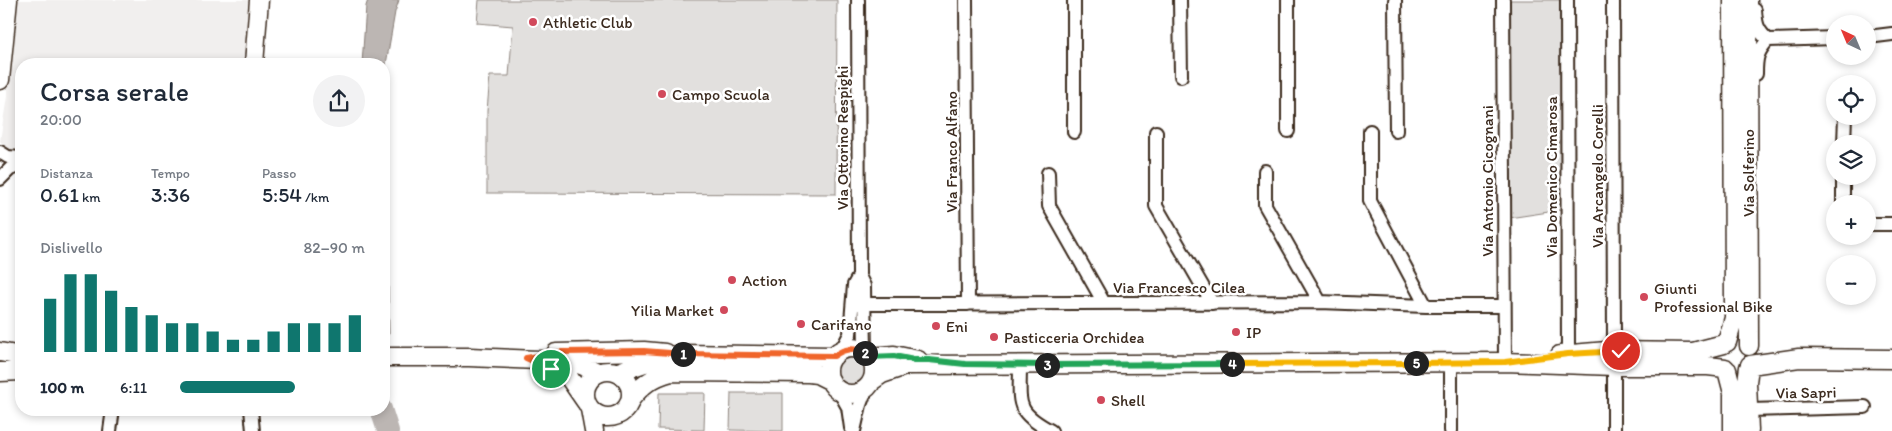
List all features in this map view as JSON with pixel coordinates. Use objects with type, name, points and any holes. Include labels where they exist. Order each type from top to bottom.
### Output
[{"type":"main road","points":[[0,80],[8,0]]},
{"type":"main road","points":[[254,58],[259,0]]},
{"type":"main road","name":"Via Solferino","points":[[1733,0],[1734,318],[1720,356],[1733,393],[1733,431]]},
{"type":"main road","name":"Via Solferino","points":[[1748,0],[1747,135],[1750,346],[1753,356],[1748,382],[1749,431]]},
{"type":"main road","points":[[606,431],[617,415],[627,407],[641,386],[660,374],[671,372],[809,373],[817,374],[835,386],[853,394],[869,385],[882,374],[908,365],[1505,362],[1614,359],[1693,352],[1726,344],[1731,340],[1741,340],[1750,346],[1799,358]]},
{"type":"main road","points":[[526,358],[562,352],[644,351],[680,354],[838,354],[853,349],[867,355],[965,364]]},
{"type":"main road","points":[[0,352],[15,355]]},
{"type":"main road","points":[[594,431],[584,395],[588,381],[598,372],[605,370],[618,372],[650,361],[680,354]]},
{"type":"main road","points":[[835,386],[829,368],[838,354]]},
{"type":"main road","points":[[1505,362],[1568,354],[1708,366],[1737,373],[1746,370],[1750,366],[1799,358],[1892,358]]},
{"type":"main road","points":[[867,355],[874,369],[869,385]]},
{"type":"main road","points":[[390,357],[526,358],[576,363],[598,372]]},
{"type":"main road","points":[[526,358],[568,376],[588,405],[602,416],[617,415]]},
{"type":"main road","points":[[0,372],[15,371]]},
{"type":"main road","points":[[618,372],[630,384],[630,400]]},
{"type":"street","name":"Via Ottorino Respighi","points":[[858,0],[859,276],[854,285],[859,303],[867,355]]},
{"type":"street","name":"Via Franco Alfano","points":[[966,0],[968,304]]},
{"type":"street","points":[[1074,0],[1074,132]]},
{"type":"street","points":[[1180,0],[1181,76]]},
{"type":"street","points":[[1288,0],[1288,131]]},
{"type":"street","points":[[1395,0],[1396,130]]},
{"type":"street","name":"Via Antonio Cicognani","points":[[1502,0],[1505,362]]},
{"type":"street","name":"Via Domenico Cimarosa","points":[[1567,0],[1568,354]]},
{"type":"street","name":"Via Arcangelo Corelli","points":[[1613,0],[1614,431]]},
{"type":"street","points":[[1756,0],[1756,23],[1768,40],[1826,38]]},
{"type":"street","points":[[1876,35],[1892,34]]},
{"type":"street","points":[[1747,135],[1756,111],[1756,60],[1761,48],[1768,40]]},
{"type":"street","points":[[1370,131],[1370,202],[1426,306]]},
{"type":"street","points":[[1156,132],[1156,206],[1212,304]]},
{"type":"street","points":[[0,152],[8,157],[15,158]]},
{"type":"street","points":[[0,179],[10,169],[15,167]]},
{"type":"street","points":[[1265,171],[1265,205],[1320,302]]},
{"type":"street","points":[[1048,172],[1049,206],[1104,303]]},
{"type":"street","points":[[1876,224],[1892,224]]},
{"type":"street","name":"Via Francesco Cilea","points":[[859,303],[1212,304],[1320,302],[1426,306],[1504,306]]},
{"type":"street","name":"Via Ottorino Respighi","points":[[838,354],[850,334],[859,303]]},
{"type":"street","points":[[1450,431],[1451,362]]},
{"type":"street","points":[[1020,365],[1020,402],[1025,413],[1035,422],[1051,431]]},
{"type":"street","points":[[853,431],[860,405],[869,385]]},
{"type":"street","points":[[835,386],[848,407],[853,431]]},
{"type":"street","name":"Via Sapri","points":[[1749,410],[1865,407]]},
{"type":"street","points":[[110,431],[112,416]]},
{"type":"street","points":[[251,416],[252,431]]},
{"type":"shaded area","points":[[18,0],[249,0],[244,58],[15,58],[15,150],[5,147],[0,141],[13,58]]},
{"type":"shaded area","points":[[368,0],[399,0],[395,12],[387,58],[362,58]]},
{"type":"shaded area","name":"Campo Scuola","points":[[479,0],[837,0],[836,194],[487,193],[487,111],[490,76],[509,76],[513,26],[477,23]]},
{"type":"shaded area","points":[[1509,0],[1562,0],[1562,210],[1509,218]]},
{"type":"shaded area","points":[[851,358],[861,362],[865,372],[861,382],[851,386],[841,382],[837,372],[841,362]]},
{"type":"shaded area","points":[[659,393],[705,393],[704,430],[658,429]]},
{"type":"shaded area","points":[[731,393],[783,393],[783,431],[730,430]]},
{"type":"waterway","points":[[383,416],[388,431]]},
{"type":"place","name":"Athletic Club","points":[[533,22]]},
{"type":"place","name":"Campo Scuola","points":[[662,94]]},
{"type":"place","name":"Action","points":[[732,280]]},
{"type":"place","name":"Giunti Professional Bike","points":[[1644,297]]},
{"type":"place","name":"Yilia Market","points":[[724,310]]},
{"type":"place","name":"Carifano","points":[[801,324]]},
{"type":"place","name":"Eni","points":[[936,326]]},
{"type":"place","name":"IP","points":[[1236,332]]},
{"type":"place","name":"Pasticceria Orchidea","points":[[994,337]]},
{"type":"place","name":"Shell","points":[[1101,400]]},
{"type":"route","points":[[551,369],[526,358],[562,352],[644,351],[680,354],[810,354],[834,356],[841,351],[853,349],[860,350],[869,357],[882,355],[914,360],[965,364],[1261,364],[1505,362],[1568,354],[1621,351]]}]
